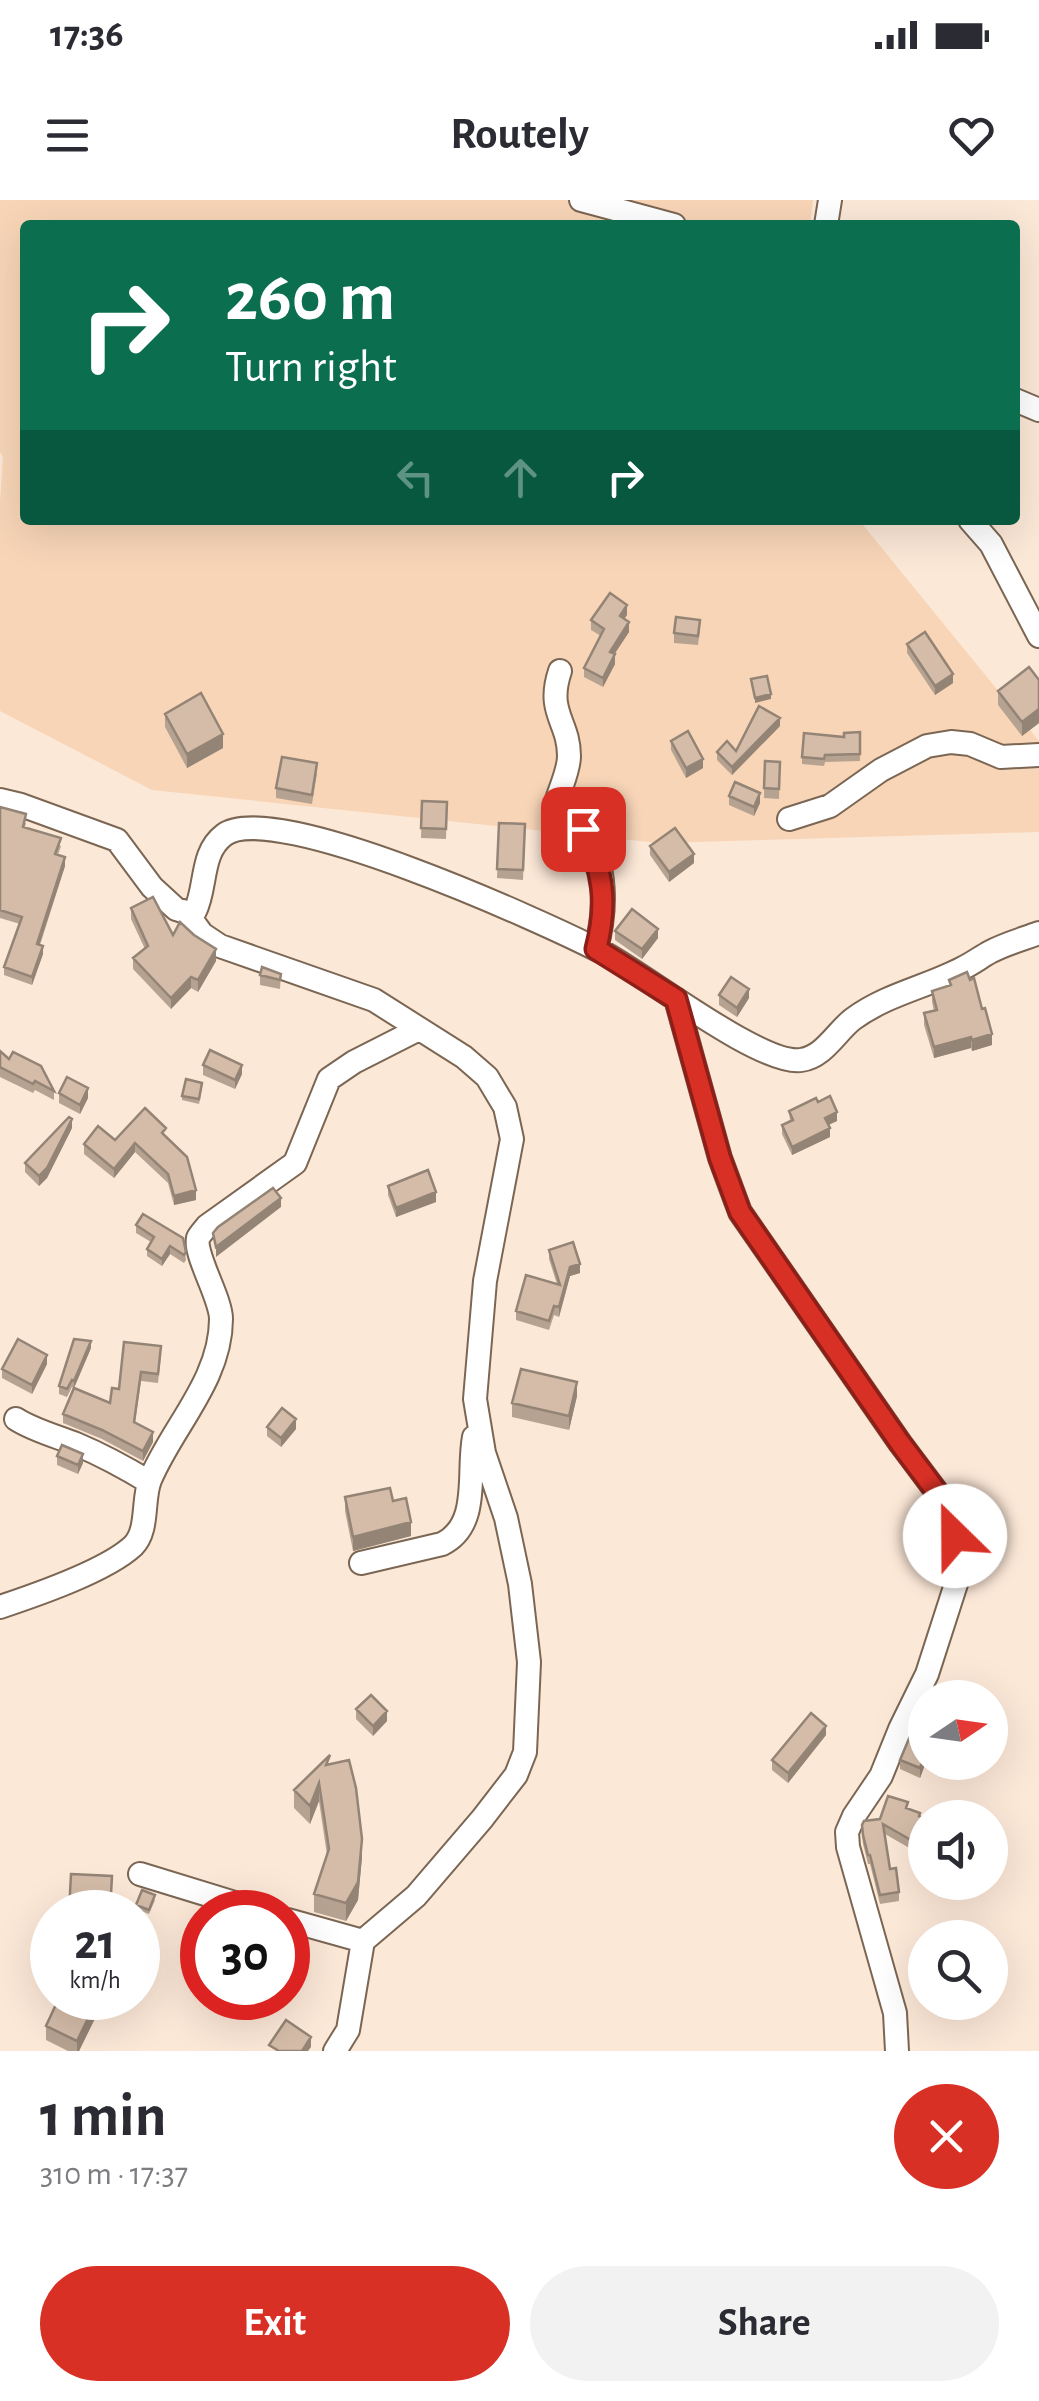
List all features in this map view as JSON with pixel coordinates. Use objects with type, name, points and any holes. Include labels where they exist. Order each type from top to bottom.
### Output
[{"type":"street","points":[[581,200],[655,220]]},
{"type":"street","points":[[974,525],[991,544],[1039,636]]},
{"type":"street","points":[[560,671],[554,702],[569,757],[556,803],[557,810],[583,829],[601,874],[603,908],[596,949]]},
{"type":"street","points":[[789,819],[830,806],[891,764],[927,746],[951,742],[970,744],[1000,757],[1039,755]]},
{"type":"street","points":[[0,800],[118,840],[152,888],[176,909],[186,912],[194,911],[200,901],[206,862],[228,831],[243,827],[279,831],[359,849],[486,899],[596,949],[726,1031],[780,1058],[800,1061],[817,1054],[852,1020],[884,999],[1039,933]]},
{"type":"street","points":[[186,912],[202,934],[220,946],[374,1000],[464,1057],[487,1077],[505,1107],[512,1139],[485,1281],[475,1399],[484,1453],[506,1518],[520,1584],[529,1662],[525,1752],[516,1775],[482,1820],[416,1896],[363,1941],[348,2030],[335,2051]]},
{"type":"street","points":[[676,999],[720,1158],[740,1212],[945,1503],[955,1536],[956,1584],[927,1674],[881,1776],[847,1832],[894,2012],[897,2051]]},
{"type":"street","points":[[0,1607],[91,1572],[122,1555],[140,1538],[149,1482],[201,1388],[218,1344],[222,1314],[198,1248],[200,1235],[296,1163],[329,1079],[419,1029]]},
{"type":"street","points":[[16,1419],[34,1430],[103,1456],[149,1482]]},
{"type":"street","points":[[361,1563],[442,1544],[459,1532],[468,1510],[473,1441],[478,1424]]},
{"type":"street","points":[[140,1874],[192,1890]]},
{"type":"street","points":[[310,1926],[363,1941]]},
{"type":"shaded area","points":[[0,200],[813,200],[811,220],[20,220],[20,525],[863,525],[1039,741],[1039,832],[659,843],[152,790],[0,711]]},
{"type":"building","points":[[610,593],[627,605],[620,616],[629,622],[610,652],[615,654],[603,678],[584,668],[604,629],[591,620]]},
{"type":"building","points":[[676,617],[700,620],[698,636],[674,633]]},
{"type":"building","points":[[925,632],[953,674],[935,686],[907,644]]},
{"type":"building","points":[[1029,667],[1039,680],[1039,709],[1022,722],[998,691]]},
{"type":"building","points":[[767,676],[771,694],[755,698],[751,679]]},
{"type":"building","points":[[201,693],[223,734],[187,754],[165,714]]},
{"type":"building","points":[[759,706],[780,718],[732,767],[717,752],[727,741],[736,751]]},
{"type":"building","points":[[688,731],[703,759],[686,768],[671,741]]},
{"type":"building","points":[[860,732],[860,754],[825,755],[824,759],[802,757],[804,733],[844,737],[844,733]]},
{"type":"building","points":[[282,757],[317,763],[312,795],[276,788]]},
{"type":"building","points":[[765,761],[780,762],[779,789],[764,788]]},
{"type":"building","points":[[735,782],[760,793],[754,807],[729,796]]},
{"type":"building","points":[[422,801],[447,802],[446,829],[421,828]]},
{"type":"building","points":[[0,807],[26,814],[23,827],[61,838],[55,854],[65,857],[37,944],[43,946],[32,977],[4,967],[22,917],[0,910]]},
{"type":"building","points":[[499,823],[525,824],[523,870],[497,869]]},
{"type":"building","points":[[675,828],[694,854],[669,872],[650,846]]},
{"type":"building","points":[[153,897],[173,935],[180,922],[216,949],[198,980],[191,977],[171,998],[133,958],[148,946],[131,908]]},
{"type":"building","points":[[632,909],[658,929],[642,949],[615,931]]},
{"type":"building","points":[[262,967],[281,974],[280,980],[260,975]]},
{"type":"building","points":[[967,972],[970,980],[974,978],[992,1034],[934,1047],[924,1013],[937,1010],[932,991],[951,985],[949,980]]},
{"type":"building","points":[[731,977],[749,989],[737,1008],[719,995]]},
{"type":"building","points":[[210,1050],[242,1065],[235,1080],[203,1065]]},
{"type":"building","points":[[0,1051],[9,1059],[13,1052],[41,1066],[54,1091],[0,1067]]},
{"type":"building","points":[[67,1077],[88,1088],[80,1105],[59,1093]]},
{"type":"building","points":[[186,1079],[202,1083],[199,1099],[182,1096]]},
{"type":"building","points":[[830,1096],[837,1112],[825,1118],[830,1128],[792,1147],[782,1125],[793,1120],[789,1111]]},
{"type":"building","points":[[145,1108],[166,1128],[162,1133],[187,1157],[196,1190],[174,1196],[168,1174],[135,1143],[114,1169],[84,1144],[98,1126],[115,1140]]},
{"type":"building","points":[[69,1117],[72,1119],[39,1176],[25,1163]]},
{"type":"building","points":[[428,1170],[436,1192],[396,1208],[388,1186]]},
{"type":"building","points":[[273,1188],[281,1198],[216,1247],[213,1233],[218,1227]]},
{"type":"building","points":[[143,1214],[183,1238],[184,1255],[170,1246],[162,1259],[147,1249],[154,1237],[136,1225]]},
{"type":"building","points":[[573,1242],[580,1264],[570,1267],[559,1307],[554,1306],[549,1321],[516,1311],[526,1275],[560,1285],[549,1250]]},
{"type":"building","points":[[18,1339],[47,1355],[32,1385],[2,1369]]},
{"type":"building","points":[[74,1339],[91,1341],[67,1389],[59,1386]]},
{"type":"building","points":[[124,1342],[161,1346],[158,1374],[141,1372],[134,1422],[153,1432],[143,1451],[63,1414],[74,1388],[110,1403],[112,1388],[119,1389]]},
{"type":"building","points":[[521,1369],[577,1382],[569,1416],[512,1403]]},
{"type":"building","points":[[282,1408],[296,1419],[281,1438],[267,1427]]},
{"type":"building","points":[[62,1445],[83,1454],[78,1465],[57,1456]]},
{"type":"building","points":[[390,1488],[393,1501],[406,1498],[411,1522],[353,1537],[345,1497]]},
{"type":"building","points":[[371,1695],[387,1711],[373,1726],[356,1709]]},
{"type":"building","points":[[811,1713],[826,1726],[788,1773],[772,1760]]},
{"type":"building","points":[[908,1741],[908,1763],[900,1760]]},
{"type":"building","points":[[330,1755],[326,1765],[349,1760],[362,1839],[358,1882],[346,1903],[314,1894],[329,1849],[319,1783],[310,1806],[294,1790]]},
{"type":"building","points":[[888,1796],[908,1802],[908,1838],[883,1824],[890,1869],[896,1868],[899,1892],[880,1895],[862,1825],[864,1821],[880,1819]]},
{"type":"building","points":[[71,1874],[112,1876],[111,1890],[70,1890]]},
{"type":"building","points":[[49,2020],[87,2020],[77,2041],[46,2026]]},
{"type":"building","points":[[286,2020],[311,2037],[302,2051],[279,2051],[269,2045]]},
{"type":"route","points":[[583,829],[601,874],[603,908],[596,949],[676,999],[720,1158],[740,1212],[945,1503],[955,1536]]}]
